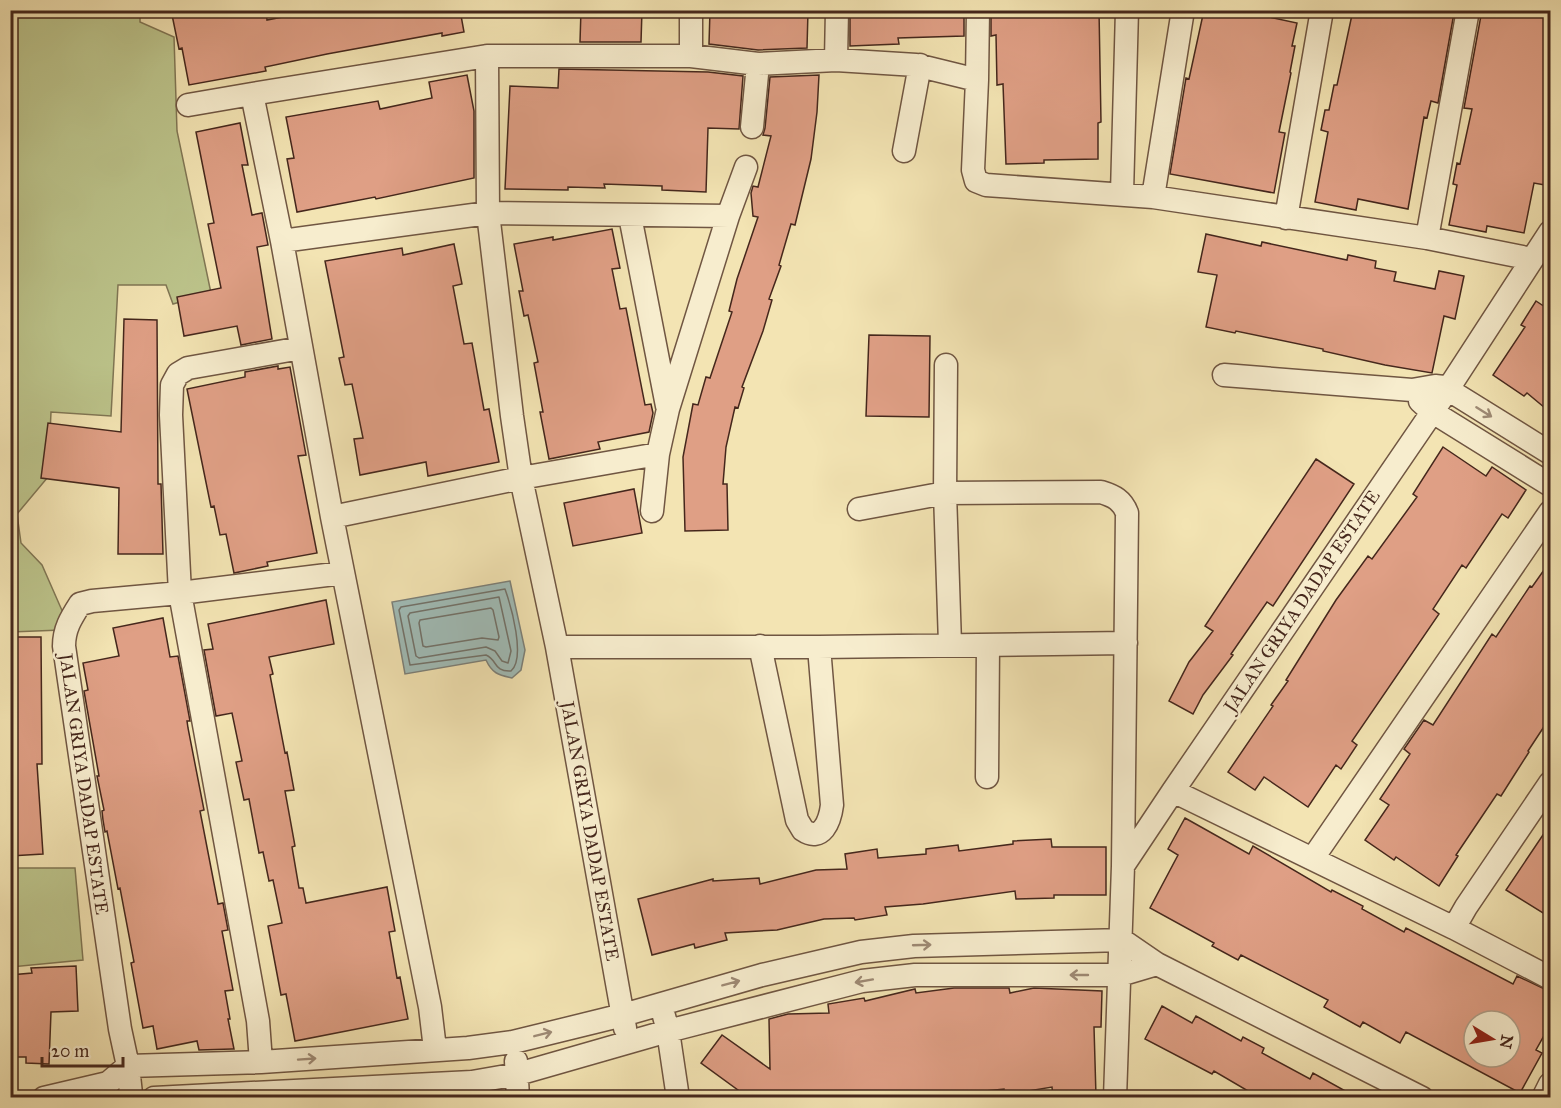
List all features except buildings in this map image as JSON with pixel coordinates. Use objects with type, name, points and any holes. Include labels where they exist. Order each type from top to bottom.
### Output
[{"type":"street","points":[[691,10],[691,56]]},
{"type":"street","points":[[836,60],[837,10]]},
{"type":"street","points":[[978,10],[973,170],[976,181],[986,185],[1153,197],[1427,238],[1532,259]]},
{"type":"street","points":[[1122,193],[1127,10]]},
{"type":"street","points":[[1153,197],[1183,10]]},
{"type":"street","points":[[1286,218],[1322,10]]},
{"type":"street","points":[[1427,238],[1468,10]]},
{"type":"street","points":[[188,105],[487,56],[691,56],[758,64],[836,60],[920,65],[977,80]]},
{"type":"street","name":"JALAN GRIYA DADAP ESTATE","points":[[487,56],[488,213],[512,417],[521,478],[557,647],[627,1043]]},
{"type":"street","points":[[752,127],[758,64]]},
{"type":"street","points":[[904,152],[920,65]]},
{"type":"street","points":[[252,94],[282,241],[332,517],[430,1007],[435,1049]]},
{"type":"street","points":[[652,511],[658,454],[668,409],[728,216],[746,167]]},
{"type":"street","points":[[282,241],[488,213],[728,216]]},
{"type":"street","points":[[630,216],[668,409]]},
{"type":"street","name":"JALAN GRIYA DADAP ESTATE","points":[[1123,866],[1448,389],[1551,232]]},
{"type":"street","points":[[261,1062],[258,1021],[180,593],[171,415],[172,385],[178,374],[188,368],[301,348]]},
{"type":"street","points":[[946,365],[945,493],[950,644]]},
{"type":"street","points":[[1224,375],[1412,390],[1435,386],[1448,389],[1551,453]]},
{"type":"street","points":[[1412,390],[1424,406],[1431,411],[1551,485]]},
{"type":"street","points":[[332,517],[521,478],[658,454]]},
{"type":"street","points":[[859,510],[945,493],[1101,492],[1118,499],[1128,513],[1122,940],[1115,1098]]},
{"type":"street","points":[[1313,858],[1551,512]]},
{"type":"street","name":"JALAN GRIYA DADAP ESTATE","points":[[147,1097],[138,1066],[120,1029],[64,646],[64,634],[69,620],[80,604],[92,601],[180,593],[343,573]]},
{"type":"street","points":[[557,647],[819,647],[1126,643]]},
{"type":"street","points":[[987,777],[988,645]]},
{"type":"street","points":[[760,646],[797,820],[803,830],[814,834],[821,832],[830,821],[832,805],[819,647]]},
{"type":"street","points":[[1454,928],[1551,783]]},
{"type":"street","points":[[1173,791],[1313,858],[1551,978]]},
{"type":"street","points":[[44,1098],[108,1083],[138,1066],[261,1062],[468,1048],[513,1042],[762,975],[861,952],[914,946],[1122,940],[1158,964],[1417,1096]]},
{"type":"street","points":[[108,1083],[147,1097],[454,1083],[518,1074],[668,1030],[862,981],[915,975],[1120,975],[1158,964]]},
{"type":"street","points":[[660,1003],[668,1030],[678,1098]]},
{"type":"street","points":[[513,1042],[518,1074],[518,1098]]},
{"type":"street","points":[[1543,1098],[1551,1084]]},
{"type":"green space","points":[[10,11],[140,11],[140,22],[174,37],[177,131],[211,293],[173,304],[166,285],[118,285],[111,416],[51,412],[48,477],[17,514],[21,543],[42,565],[64,615],[61,630],[11,632]]},
{"type":"green space","points":[[11,868],[75,868],[83,960],[11,967]]},
{"type":"water","points":[[510,581],[525,650],[521,670],[512,678],[496,673],[486,660],[405,674],[392,602]]}]
